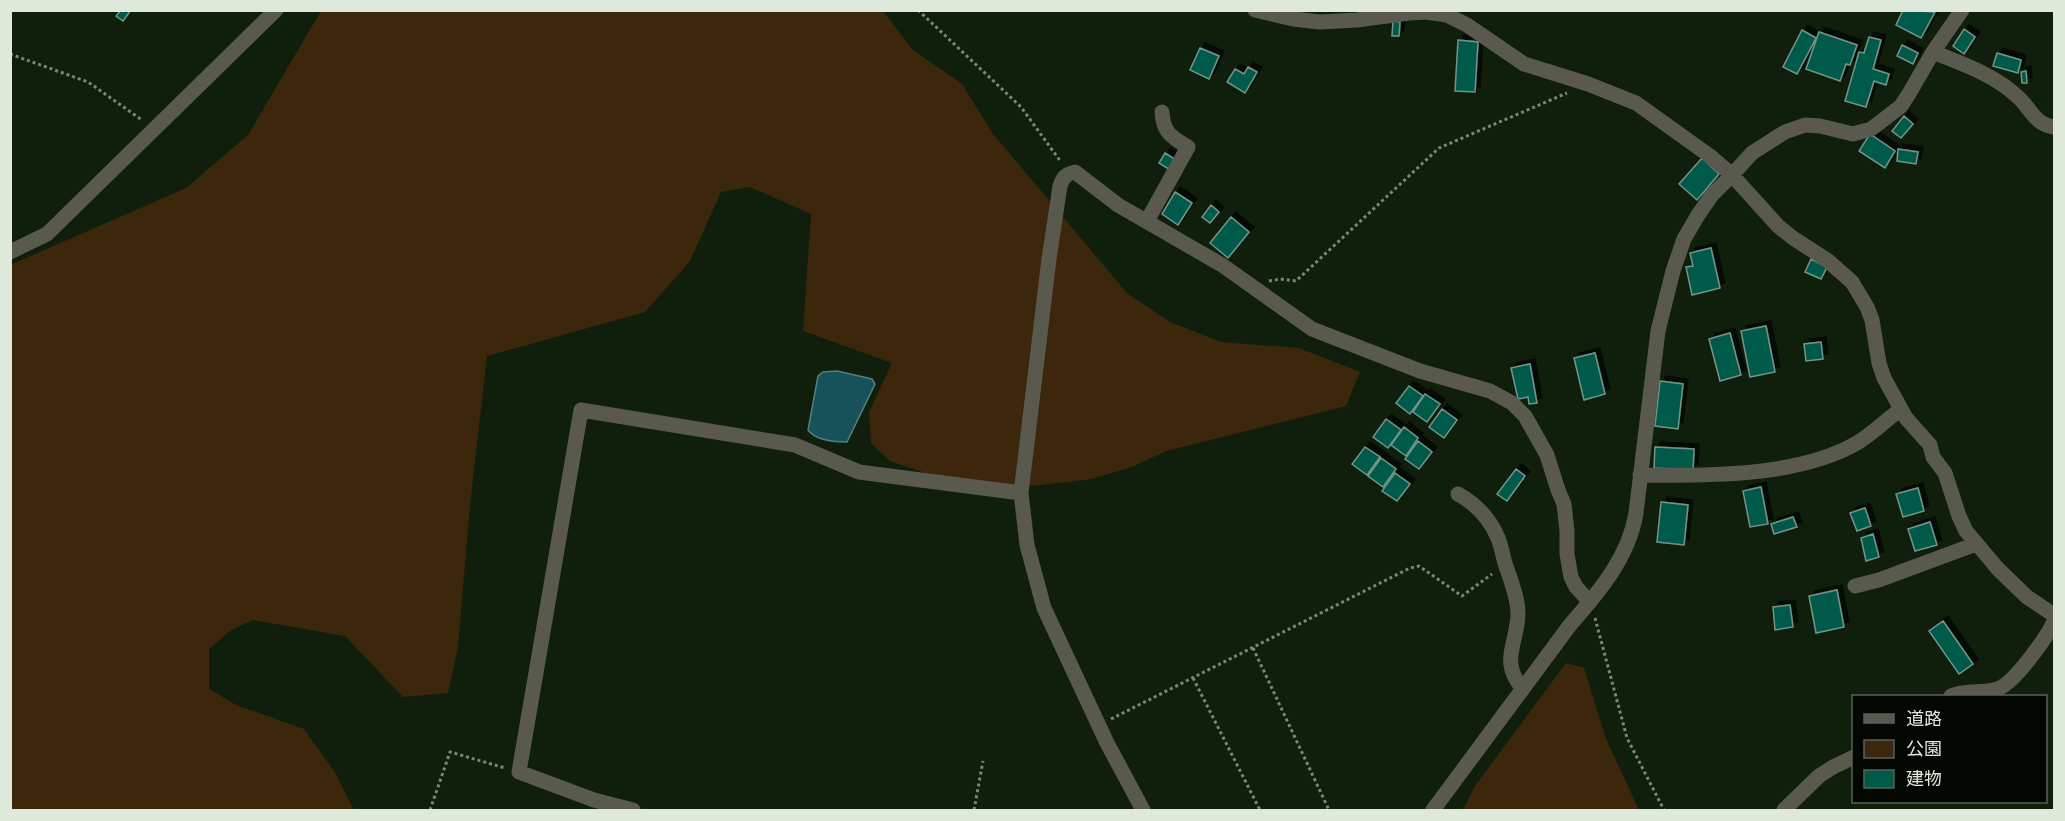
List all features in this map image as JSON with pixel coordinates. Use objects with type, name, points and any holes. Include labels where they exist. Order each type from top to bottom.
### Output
[{"type":"street","points":[[10,252],[47,234],[276,10]]},
{"type":"street","points":[[1255,10],[1293,20],[1320,22],[1426,12],[1447,15],[1467,25],[1524,64],[1588,84],[1636,103],[1710,156],[1732,176],[1778,226],[1827,260],[1852,282],[1868,306],[1879,363],[1901,409],[1929,445],[1945,473],[1966,531],[1998,569],[2027,597],[2055,615]]},
{"type":"street","points":[[1433,810],[1570,625],[1590,602],[1626,550],[1632,536],[1636,513],[1658,331],[1673,270],[1684,239],[1698,215],[1712,195],[1752,153],[1768,141],[1794,128],[1805,125],[1820,126],[1853,134],[1871,129],[1900,106],[1962,10]]},
{"type":"street","points":[[1933,52],[1984,74],[2009,88],[2042,124],[2055,127]]},
{"type":"street","points":[[1147,221],[1188,147],[1168,135],[1162,122],[1162,112]]},
{"type":"street","points":[[1143,810],[1099,726],[1044,608],[1027,545],[1021,493],[1058,196],[1063,178],[1069,173],[1075,172],[1118,205],[1222,266],[1312,329],[1420,371],[1490,391],[1512,403],[1525,416],[1547,455],[1564,504],[1571,577],[1576,587],[1590,602]]},
{"type":"street","points":[[1640,475],[1740,474],[1798,464],[1840,451],[1858,442],[1901,409]]},
{"type":"street","points":[[633,810],[594,800],[519,771],[581,410],[795,445],[859,472],[1021,493]]},
{"type":"street","points":[[1458,494],[1472,502],[1484,514],[1498,538],[1517,600],[1518,615],[1512,644],[1511,668],[1514,679],[1522,689]]},
{"type":"street","points":[[1855,586],[1879,580],[1976,544]]},
{"type":"street","points":[[1954,695],[1961,692],[1998,689],[2011,680],[2049,633],[2055,621]]},
{"type":"street","points":[[1784,810],[1819,776],[1852,758]]},
{"type":"path","points":[[918,10],[1021,107],[1069,173]]},
{"type":"path","points":[[10,54],[88,82],[156,129]]},
{"type":"path","points":[[1259,291],[1270,280],[1296,281],[1439,148],[1588,84]]},
{"type":"path","points":[[1099,726],[1410,568],[1419,566],[1426,569],[1462,596],[1505,564]]},
{"type":"path","points":[[1590,602],[1627,738],[1664,810]]},
{"type":"path","points":[[1253,648],[1329,810]]},
{"type":"path","points":[[1193,678],[1260,810]]},
{"type":"path","points":[[430,810],[450,752],[519,771]]},
{"type":"path","points":[[974,810],[983,761]]},
{"type":"green space","points":[[321,11],[883,11],[913,50],[962,84],[993,134],[1127,293],[1170,322],[1221,342],[1299,348],[1360,372],[1346,406],[1166,451],[1134,466],[1092,479],[1040,485],[968,487],[890,461],[871,443],[869,412],[892,363],[803,331],[811,214],[750,187],[721,192],[690,261],[645,312],[487,356],[470,505],[458,647],[448,693],[403,697],[345,636],[253,620],[231,630],[209,649],[209,689],[236,705],[304,729],[336,774],[354,810],[11,810],[10,265],[186,188],[248,135]]},
{"type":"green space","points":[[1566,663],[1584,668],[1606,739],[1639,810],[1463,810],[1475,786]]},
{"type":"water","points":[[837,371],[872,379],[875,384],[847,442],[821,439],[808,430],[818,376],[823,372]]},
{"type":"building","points":[[121,10],[131,10],[123,21],[116,16]]},
{"type":"building","points":[[1903,10],[1935,12],[1921,38],[1896,25]]},
{"type":"building","points":[[1393,21],[1400,22],[1399,36],[1392,36]]},
{"type":"building","points":[[1964,29],[1975,37],[1964,54],[1953,46]]},
{"type":"building","points":[[1802,30],[1816,38],[1797,74],[1783,67]]},
{"type":"building","points":[[1819,32],[1857,45],[1850,65],[1846,64],[1840,81],[1806,69]]},
{"type":"building","points":[[1869,37],[1881,40],[1873,69],[1889,74],[1886,85],[1874,81],[1866,107],[1845,101],[1859,52],[1864,53]]},
{"type":"building","points":[[1458,40],[1478,42],[1475,92],[1455,91]]},
{"type":"building","points":[[1902,45],[1918,53],[1913,64],[1897,56]]},
{"type":"building","points":[[1200,48],[1219,56],[1209,79],[1190,70]]},
{"type":"building","points":[[1997,53],[2021,60],[2018,73],[1993,66]]},
{"type":"building","points":[[1248,67],[1257,72],[1245,93],[1227,82],[1235,69],[1244,74]]},
{"type":"building","points":[[2026,71],[2027,83],[2022,83],[2021,72]]},
{"type":"building","points":[[1904,116],[1913,124],[1901,138],[1892,131]]},
{"type":"building","points":[[1870,134],[1895,151],[1885,168],[1859,151]]},
{"type":"building","points":[[1898,149],[1918,152],[1916,164],[1897,161]]},
{"type":"building","points":[[1165,153],[1176,160],[1170,170],[1159,163]]},
{"type":"building","points":[[1702,158],[1719,174],[1697,200],[1679,184]]},
{"type":"building","points":[[1175,192],[1192,203],[1178,225],[1162,214]]},
{"type":"building","points":[[1211,205],[1219,212],[1210,223],[1202,217]]},
{"type":"building","points":[[1231,217],[1249,232],[1228,258],[1210,243]]},
{"type":"building","points":[[1711,248],[1720,288],[1692,295],[1686,267],[1693,266],[1690,253]]},
{"type":"building","points":[[1811,259],[1827,267],[1821,279],[1805,272]]},
{"type":"building","points":[[1766,326],[1775,372],[1750,377],[1741,331]]},
{"type":"building","points":[[1730,333],[1741,375],[1720,381],[1709,339]]},
{"type":"building","points":[[1821,342],[1823,359],[1806,361],[1804,344]]},
{"type":"building","points":[[1595,353],[1605,394],[1584,400],[1574,358]]},
{"type":"building","points":[[1530,364],[1537,403],[1529,404],[1528,397],[1518,399],[1511,368]]},
{"type":"building","points":[[1660,381],[1683,384],[1678,429],[1655,426]]},
{"type":"building","points":[[1409,386],[1423,396],[1410,414],[1396,403]]},
{"type":"building","points":[[1425,394],[1440,404],[1427,422],[1413,412]]},
{"type":"building","points":[[1442,409],[1457,420],[1444,438],[1429,427]]},
{"type":"building","points":[[1386,419],[1401,430],[1388,448],[1373,437]]},
{"type":"building","points":[[1404,427],[1418,438],[1406,456],[1391,445]]},
{"type":"building","points":[[1418,441],[1432,452],[1419,469],[1405,459]]},
{"type":"building","points":[[1365,447],[1380,457],[1367,475],[1352,464]]},
{"type":"building","points":[[1655,447],[1694,449],[1693,470],[1654,468]]},
{"type":"building","points":[[1381,458],[1396,469],[1383,487],[1368,476]]},
{"type":"building","points":[[1516,469],[1525,476],[1507,501],[1497,494]]},
{"type":"building","points":[[1395,473],[1410,484],[1397,501],[1382,491]]},
{"type":"building","points":[[1761,487],[1768,524],[1750,527],[1743,491]]},
{"type":"building","points":[[1918,488],[1924,511],[1903,517],[1896,494]]},
{"type":"building","points":[[1661,502],[1688,505],[1684,545],[1657,542]]},
{"type":"building","points":[[1865,508],[1871,526],[1857,531],[1850,513]]},
{"type":"building","points":[[1793,517],[1797,527],[1774,534],[1771,524]]},
{"type":"building","points":[[1930,522],[1937,545],[1915,551],[1908,529]]},
{"type":"building","points":[[1873,534],[1879,557],[1866,561],[1861,538]]},
{"type":"building","points":[[1837,590],[1844,627],[1816,633],[1809,596]]},
{"type":"building","points":[[1790,605],[1793,627],[1775,630],[1773,607]]},
{"type":"building","points":[[1943,621],[1973,664],[1959,674],[1929,631]]}]
